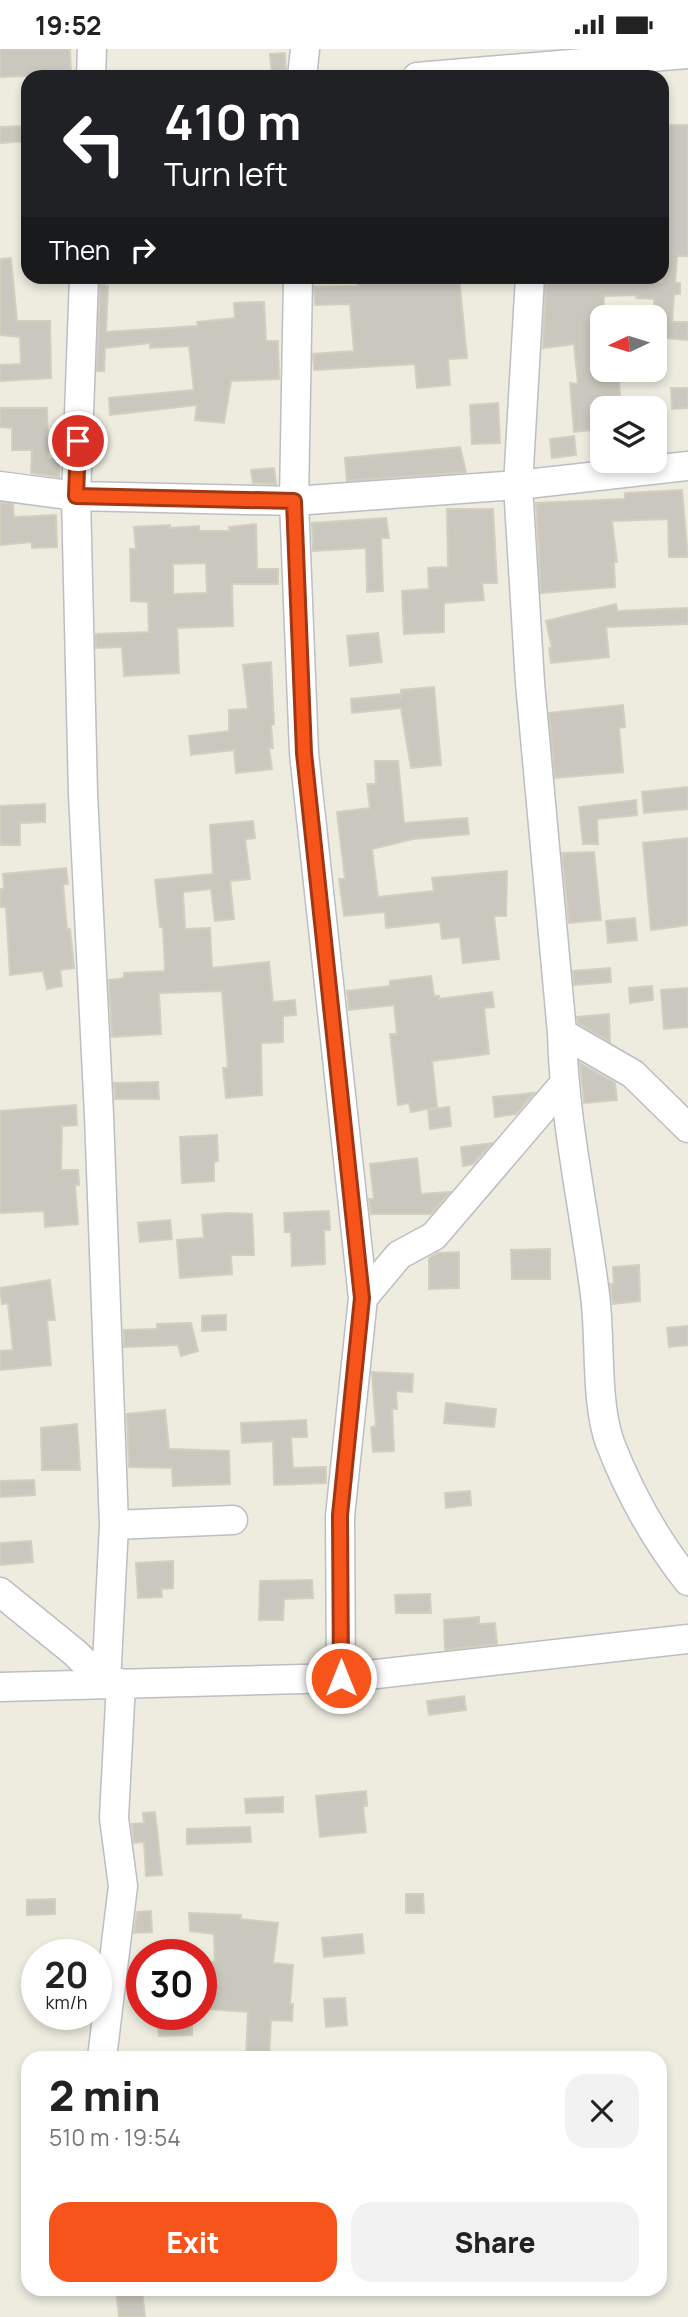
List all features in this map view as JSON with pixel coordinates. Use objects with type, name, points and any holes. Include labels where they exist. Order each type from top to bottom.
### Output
[{"type":"street","points":[[91,70],[92,49]]},
{"type":"street","points":[[303,70],[305,49]]},
{"type":"street","points":[[489,70],[688,54]]},
{"type":"street","points":[[84,284],[76,496],[83,794],[99,1115],[114,1525],[114,1818],[123,1886],[104,2051]]},
{"type":"street","points":[[298,284],[294,501],[304,753],[362,1298],[340,1515],[341,1678]]},
{"type":"street","points":[[530,284],[519,485],[531,696],[562,1033],[563,1085],[596,1298],[601,1386],[609,1440],[636,1500],[664,1550],[688,1581]]},
{"type":"street","points":[[0,486],[76,496],[294,501],[519,485],[688,466]]},
{"type":"street","points":[[562,1033],[633,1074],[688,1128]]},
{"type":"street","points":[[362,1298],[399,1255],[434,1236],[563,1085]]},
{"type":"street","points":[[114,1525],[233,1520]]},
{"type":"street","points":[[0,1591],[113,1683]]},
{"type":"street","points":[[0,1686],[341,1678],[688,1639]]},
{"type":"building","points":[[0,49],[70,49],[71,70],[21,70],[21,76],[0,77]]},
{"type":"building","points":[[285,53],[286,70],[271,70],[270,54]]},
{"type":"building","points":[[669,125],[688,125],[688,256],[677,256],[675,283],[680,283],[680,294],[674,294],[672,322],[688,322],[688,340],[667,338],[667,305],[654,305],[654,299],[636,298],[637,295],[604,296],[604,305],[590,305],[590,382],[619,382],[620,396],[590,396],[590,430],[574,432],[570,383],[578,384],[574,344],[543,348],[546,284],[669,284]]},
{"type":"building","points":[[21,126],[21,142],[0,143],[0,127]]},
{"type":"building","points":[[11,258],[17,321],[50,321],[51,378],[0,381],[0,365],[21,364],[20,337],[0,335],[0,259]]},
{"type":"building","points":[[460,284],[467,358],[448,359],[450,385],[417,388],[415,364],[314,370],[313,354],[354,351],[350,304],[315,305],[314,287]]},
{"type":"building","points":[[100,285],[108,286],[106,332],[198,326],[197,322],[235,318],[234,303],[264,302],[266,341],[278,341],[279,379],[231,381],[224,423],[195,420],[197,405],[110,415],[109,398],[194,390],[189,346],[150,348],[150,343],[105,348],[104,371],[97,371]]},
{"type":"building","points":[[671,388],[688,388],[688,408],[672,409]]},
{"type":"building","points":[[498,403],[500,443],[472,444],[470,405]]},
{"type":"building","points":[[0,408],[47,408],[48,459],[59,459],[59,477],[31,473],[32,450],[12,450],[12,428],[0,427]]},
{"type":"building","points":[[574,436],[576,455],[552,458],[550,439]]},
{"type":"building","points":[[460,447],[466,472],[347,481],[345,458]]},
{"type":"building","points":[[274,468],[276,484],[253,483],[251,470]]},
{"type":"building","points":[[682,490],[688,557],[669,557],[668,519],[612,521],[617,562],[614,562],[615,587],[541,593],[536,503],[625,499],[625,493]]},
{"type":"building","points":[[0,503],[13,504],[14,517],[56,515],[57,547],[32,548],[32,542],[0,545]]},
{"type":"building","points":[[447,509],[493,509],[497,583],[482,583],[484,600],[444,603],[444,632],[404,634],[402,591],[429,589],[428,568],[448,567]]},
{"type":"building","points":[[386,518],[389,538],[381,538],[383,591],[367,592],[366,548],[313,551],[312,523]]},
{"type":"building","points":[[256,524],[257,569],[278,569],[278,584],[232,584],[233,626],[177,628],[179,673],[124,676],[122,647],[96,648],[96,634],[149,632],[148,602],[131,601],[130,549],[136,549],[134,527],[199,526],[199,531],[230,531],[229,527]],"holes":[[[206,563],[207,593],[173,594],[173,564]]]},
{"type":"building","points":[[616,604],[617,611],[688,608],[688,624],[606,627],[609,657],[551,663],[549,648],[552,648],[546,621]]},
{"type":"building","points":[[378,633],[382,662],[350,666],[347,636]]},
{"type":"building","points":[[271,662],[274,724],[271,725],[273,748],[269,748],[272,769],[236,773],[234,750],[191,755],[189,736],[229,731],[229,710],[248,709],[243,665]]},
{"type":"building","points":[[434,687],[441,765],[411,768],[401,708],[352,713],[351,699],[400,694],[401,700],[401,690]]},
{"type":"building","points":[[623,705],[625,727],[619,728],[623,772],[555,778],[549,713]]},
{"type":"building","points":[[375,761],[398,761],[404,823],[467,818],[469,834],[413,839],[372,849],[378,897],[434,891],[432,878],[507,871],[506,916],[494,916],[499,959],[463,963],[460,937],[442,939],[440,922],[386,928],[385,912],[344,916],[339,879],[345,879],[337,812],[370,808],[367,784],[376,784]]},
{"type":"building","points":[[688,787],[688,809],[644,813],[642,792]]},
{"type":"building","points":[[636,800],[637,815],[597,819],[598,844],[583,844],[579,807]]},
{"type":"building","points":[[45,804],[45,822],[20,823],[20,845],[0,845],[0,806]]},
{"type":"building","points":[[253,821],[255,838],[245,839],[250,879],[230,881],[234,919],[215,921],[211,889],[183,892],[185,929],[210,928],[212,968],[269,962],[273,1002],[295,1000],[296,1015],[283,1016],[283,1042],[261,1043],[262,1095],[226,1098],[223,1068],[228,1068],[222,991],[159,993],[161,1034],[112,1037],[109,980],[124,978],[124,973],[165,971],[163,927],[160,927],[155,880],[213,874],[210,825]]},
{"type":"building","points":[[688,838],[688,925],[651,930],[643,843]]},
{"type":"building","points":[[594,852],[601,920],[569,923],[562,853]]},
{"type":"building","points":[[66,868],[68,884],[63,884],[74,968],[60,970],[62,986],[47,989],[43,971],[10,975],[6,907],[0,907],[0,889],[4,889],[3,874]]},
{"type":"building","points":[[635,918],[637,940],[608,943],[606,921]]},
{"type":"building","points":[[610,968],[611,982],[574,985],[573,971]]},
{"type":"building","points":[[431,976],[434,996],[439,996],[439,999],[492,992],[494,1007],[484,1008],[489,1054],[432,1061],[437,1107],[411,1112],[409,1103],[398,1105],[390,1034],[397,1034],[394,1005],[349,1010],[347,991],[390,986],[390,981]]},
{"type":"building","points":[[652,986],[653,1000],[630,1003],[629,988]]},
{"type":"building","points":[[688,988],[688,1027],[664,1029],[661,990]]},
{"type":"building","points":[[609,1014],[610,1042],[578,1023],[577,1017]]},
{"type":"building","points":[[580,1063],[615,1083],[617,1100],[584,1103]]},
{"type":"building","points":[[158,1082],[159,1099],[115,1099],[114,1083]]},
{"type":"building","points":[[534,1093],[516,1114],[495,1117],[493,1097]]},
{"type":"building","points":[[76,1105],[77,1125],[62,1126],[61,1170],[78,1170],[79,1185],[75,1185],[78,1224],[45,1227],[44,1211],[0,1213],[0,1111]]},
{"type":"building","points":[[449,1107],[451,1126],[430,1129],[428,1110]]},
{"type":"building","points":[[217,1135],[218,1161],[214,1162],[214,1181],[182,1183],[180,1137]]},
{"type":"building","points":[[492,1143],[473,1164],[463,1166],[461,1147]]},
{"type":"building","points":[[417,1158],[421,1194],[450,1192],[431,1214],[371,1214],[369,1199],[374,1199],[370,1164]]},
{"type":"building","points":[[329,1211],[330,1230],[324,1230],[325,1264],[292,1266],[291,1232],[285,1232],[284,1213]]},
{"type":"building","points":[[252,1214],[254,1255],[231,1255],[232,1274],[180,1278],[177,1240],[204,1238],[202,1215]]},
{"type":"building","points":[[170,1220],[172,1239],[140,1242],[138,1223]]},
{"type":"building","points":[[550,1249],[550,1279],[512,1279],[511,1250]]},
{"type":"building","points":[[459,1252],[459,1288],[429,1289],[429,1258],[438,1253]]},
{"type":"building","points":[[639,1265],[640,1301],[613,1304],[610,1284],[614,1284],[613,1267]]},
{"type":"building","points":[[50,1280],[55,1320],[47,1320],[51,1365],[0,1370],[0,1351],[13,1350],[8,1303],[2,1304],[0,1288]]},
{"type":"building","points":[[226,1315],[226,1330],[202,1331],[202,1316]]},
{"type":"building","points":[[191,1323],[198,1351],[181,1356],[178,1345],[124,1347],[124,1330],[157,1329],[157,1324]]},
{"type":"building","points":[[688,1326],[688,1345],[669,1347],[667,1328]]},
{"type":"building","points":[[372,1372],[413,1374],[412,1392],[396,1391],[397,1409],[392,1409],[394,1451],[373,1452],[371,1427],[376,1426]]},
{"type":"building","points":[[446,1403],[496,1409],[494,1427],[444,1423]]},
{"type":"building","points":[[165,1410],[169,1449],[229,1451],[230,1484],[173,1486],[172,1468],[129,1467],[127,1414]]},
{"type":"building","points":[[306,1420],[307,1437],[291,1437],[293,1468],[326,1467],[326,1483],[274,1485],[273,1441],[242,1443],[241,1423]]},
{"type":"building","points":[[77,1424],[80,1470],[42,1470],[41,1428]]},
{"type":"building","points":[[34,1480],[35,1495],[0,1497],[0,1481]]},
{"type":"building","points":[[470,1491],[471,1505],[446,1508],[445,1493]]},
{"type":"building","points":[[31,1541],[33,1562],[0,1565],[0,1543]]},
{"type":"building","points":[[173,1561],[173,1588],[161,1589],[162,1597],[138,1598],[136,1563]]},
{"type":"building","points":[[312,1580],[313,1598],[284,1599],[283,1620],[259,1620],[260,1581]]},
{"type":"building","points":[[430,1594],[431,1613],[396,1613],[395,1595]]},
{"type":"building","points":[[479,1617],[479,1624],[495,1623],[497,1644],[445,1650],[444,1620]]},
{"type":"building","points":[[464,1696],[466,1710],[429,1715],[427,1701]]},
{"type":"building","points":[[366,1791],[367,1806],[363,1806],[366,1832],[320,1837],[316,1796]]},
{"type":"building","points":[[283,1797],[283,1812],[246,1813],[245,1799]]},
{"type":"building","points":[[155,1812],[162,1875],[146,1876],[144,1842],[134,1843],[132,1824],[144,1823],[143,1813]]},
{"type":"building","points":[[250,1827],[251,1842],[187,1844],[187,1829]]},
{"type":"building","points":[[406,1894],[423,1894],[424,1913],[406,1913]]},
{"type":"building","points":[[55,1899],[55,1914],[27,1915],[27,1900]]},
{"type":"building","points":[[151,1911],[152,1932],[134,1933],[137,1912]]},
{"type":"building","points":[[189,1913],[241,1915],[240,1919],[278,1923],[273,1963],[293,1965],[290,2004],[293,2004],[292,2021],[271,2020],[269,2051],[246,2051],[248,2012],[217,2010],[217,1939],[214,1939],[214,1934],[190,1931]]},
{"type":"building","points":[[362,1934],[364,1953],[324,1957],[322,1938]]},
{"type":"building","points":[[345,1998],[347,2025],[326,2027],[324,1999]]},
{"type":"building","points":[[159,2030],[192,2030],[192,2035],[159,2036]]},
{"type":"building","points":[[117,2296],[143,2296],[145,2317],[119,2317]]},
{"type":"route","points":[[78,441],[76,496],[294,501],[304,753],[362,1298],[340,1515],[341,1678]]}]
